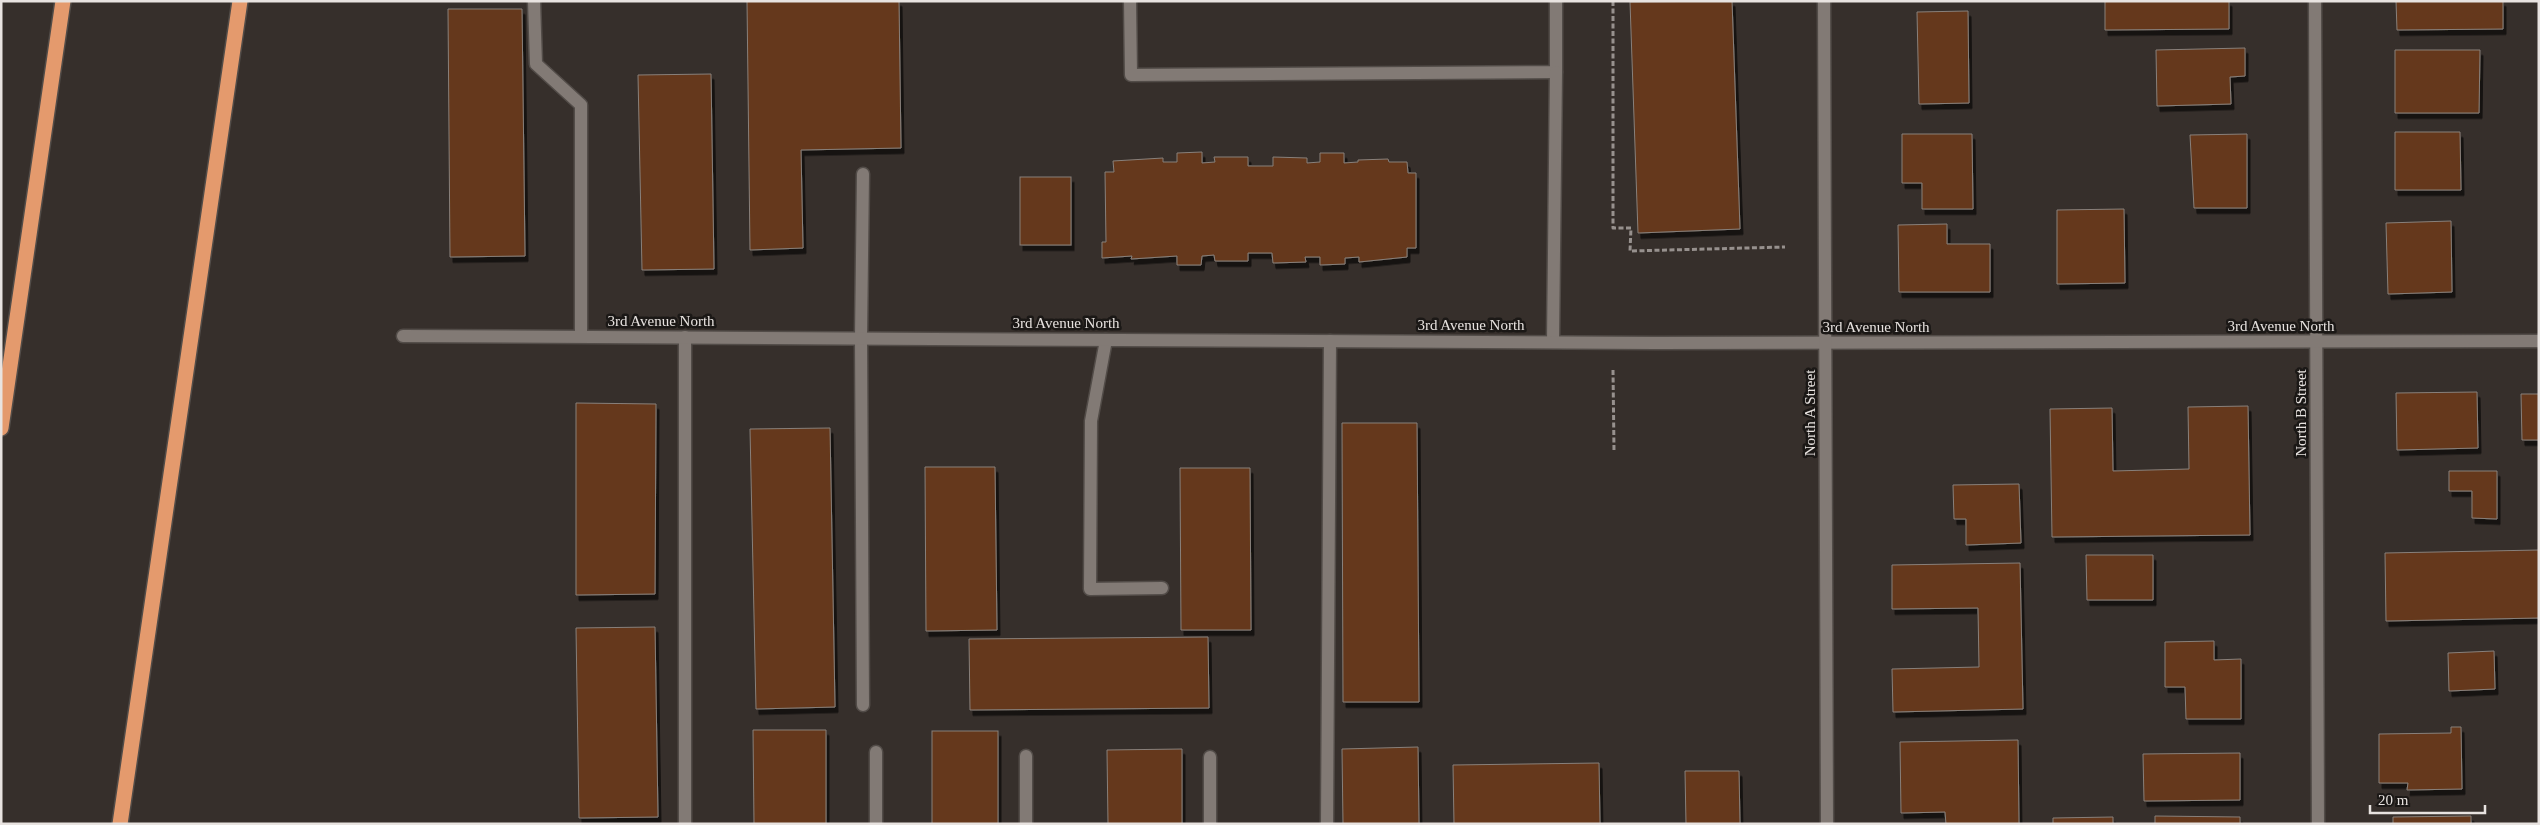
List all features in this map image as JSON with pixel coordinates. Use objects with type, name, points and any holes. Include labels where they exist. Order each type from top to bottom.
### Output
[{"type":"highway","points":[[1,428],[63,1]]},
{"type":"highway","points":[[120,824],[240,1]]},
{"type":"street","points":[[534,1],[536,64],[580,105],[581,336]]},
{"type":"street","points":[[1130,1],[1131,75],[1556,72]]},
{"type":"street","points":[[1553,342],[1556,1]]},
{"type":"street","name":"North A Street","points":[[1824,1],[1828,824]]},
{"type":"street","name":"North B Street","points":[[2315,1],[2318,824]]},
{"type":"street","points":[[862,705],[861,338],[864,174]]},
{"type":"street","name":"3rd Avenue North","points":[[403,336],[1826,343],[2539,341]]},
{"type":"street","points":[[685,337],[685,824]]},
{"type":"street","points":[[1106,340],[1091,421],[1090,589],[1162,588]]},
{"type":"street","points":[[1327,824],[1330,341]]},
{"type":"street","points":[[876,752],[876,824]]},
{"type":"street","points":[[1026,756],[1026,824]]},
{"type":"street","points":[[1210,756],[1210,824]]},
{"type":"path","points":[[1613,1],[1613,228],[1631,228],[1630,251],[1785,247]]},
{"type":"path","points":[[1613,370],[1614,451]]},
{"type":"building","points":[[747,1],[899,1],[901,148],[801,150],[803,248],[750,250]]},
{"type":"building","points":[[1732,1],[1740,229],[1638,233],[1630,2]]},
{"type":"building","points":[[2105,1],[2229,1],[2229,29],[2105,30]]},
{"type":"building","points":[[2396,1],[2503,1],[2503,29],[2397,30]]},
{"type":"building","points":[[448,9],[522,9],[525,256],[450,257]]},
{"type":"building","points":[[1968,11],[1969,103],[1919,104],[1917,12]]},
{"type":"building","points":[[2245,48],[2245,76],[2230,77],[2231,104],[2157,106],[2156,50]]},
{"type":"building","points":[[2395,50],[2480,50],[2479,113],[2395,113]]},
{"type":"building","points":[[711,74],[714,269],[642,270],[638,75]]},
{"type":"building","points":[[2395,132],[2460,132],[2461,190],[2395,190]]},
{"type":"building","points":[[1902,134],[1972,134],[1973,209],[1922,209],[1922,183],[1902,183]]},
{"type":"building","points":[[2247,134],[2247,208],[2194,208],[2190,135]]},
{"type":"building","points":[[1202,152],[1202,163],[1215,162],[1214,157],[1248,157],[1248,166],[1273,166],[1273,157],[1307,158],[1307,163],[1320,162],[1320,153],[1344,153],[1344,163],[1358,162],[1358,160],[1388,159],[1389,162],[1407,162],[1408,173],[1416,173],[1416,248],[1407,248],[1407,257],[1359,262],[1359,257],[1345,258],[1345,264],[1320,265],[1320,257],[1305,257],[1306,262],[1273,263],[1272,253],[1248,253],[1248,261],[1215,261],[1214,255],[1202,256],[1201,265],[1177,265],[1177,256],[1131,259],[1132,256],[1102,258],[1102,242],[1106,242],[1105,172],[1114,172],[1113,161],[1163,158],[1163,162],[1177,162],[1177,153]]},
{"type":"building","points":[[1020,177],[1071,177],[1071,245],[1020,245]]},
{"type":"building","points":[[2124,209],[2125,283],[2057,284],[2057,210]]},
{"type":"building","points":[[2451,221],[2452,292],[2388,294],[2386,223]]},
{"type":"building","points":[[1947,224],[1947,244],[1990,244],[1990,292],[1899,292],[1898,225]]},
{"type":"building","points":[[2477,392],[2478,448],[2397,450],[2396,393]]},
{"type":"building","points":[[2521,394],[2539,394],[2539,440],[2522,440]]},
{"type":"building","points":[[576,403],[656,404],[655,594],[576,595]]},
{"type":"building","points":[[2248,406],[2250,535],[2052,537],[2050,409],[2112,408],[2113,471],[2189,469],[2188,407]]},
{"type":"building","points":[[1342,423],[1417,423],[1419,702],[1343,702]]},
{"type":"building","points":[[830,428],[835,707],[756,709],[750,429]]},
{"type":"building","points":[[925,467],[995,467],[997,630],[926,631]]},
{"type":"building","points":[[1180,468],[1250,468],[1251,630],[1181,630]]},
{"type":"building","points":[[2449,471],[2497,471],[2497,519],[2472,518],[2472,491],[2449,491]]},
{"type":"building","points":[[2019,484],[2021,543],[1966,545],[1966,519],[1954,519],[1953,485]]},
{"type":"building","points":[[2539,550],[2539,618],[2386,621],[2385,553]]},
{"type":"building","points":[[2086,555],[2153,555],[2153,600],[2087,600]]},
{"type":"building","points":[[2020,563],[2023,709],[1893,712],[1892,669],[1979,667],[1978,608],[1892,609],[1892,565]]},
{"type":"building","points":[[655,627],[658,817],[579,818],[576,628]]},
{"type":"building","points":[[1208,637],[1209,708],[970,710],[969,639]]},
{"type":"building","points":[[2214,641],[2214,660],[2241,659],[2241,719],[2186,719],[2185,687],[2165,687],[2165,642]]},
{"type":"building","points":[[2494,651],[2495,689],[2449,691],[2448,653]]},
{"type":"building","points":[[2451,727],[2461,727],[2462,789],[2407,790],[2408,783],[2379,783],[2379,734],[2451,733]]},
{"type":"building","points":[[753,730],[826,730],[826,824],[754,824]]},
{"type":"building","points":[[932,731],[998,731],[998,824],[932,824]]},
{"type":"building","points":[[2018,740],[2019,824],[1946,824],[1945,812],[1901,813],[1900,742]]},
{"type":"building","points":[[1418,747],[1419,824],[1343,824],[1342,749]]},
{"type":"building","points":[[1182,749],[1182,824],[1108,824],[1107,750]]},
{"type":"building","points":[[2240,753],[2240,800],[2144,801],[2143,754]]},
{"type":"building","points":[[1599,763],[1600,824],[1454,824],[1453,765]]},
{"type":"building","points":[[1685,771],[1739,771],[1740,824],[1686,824]]},
{"type":"building","points":[[2155,816],[2240,817],[2240,824],[2155,824]]},
{"type":"building","points":[[2471,816],[2471,824],[2393,824],[2393,817]]},
{"type":"building","points":[[2113,817],[2113,824],[2053,824],[2053,818]]}]
